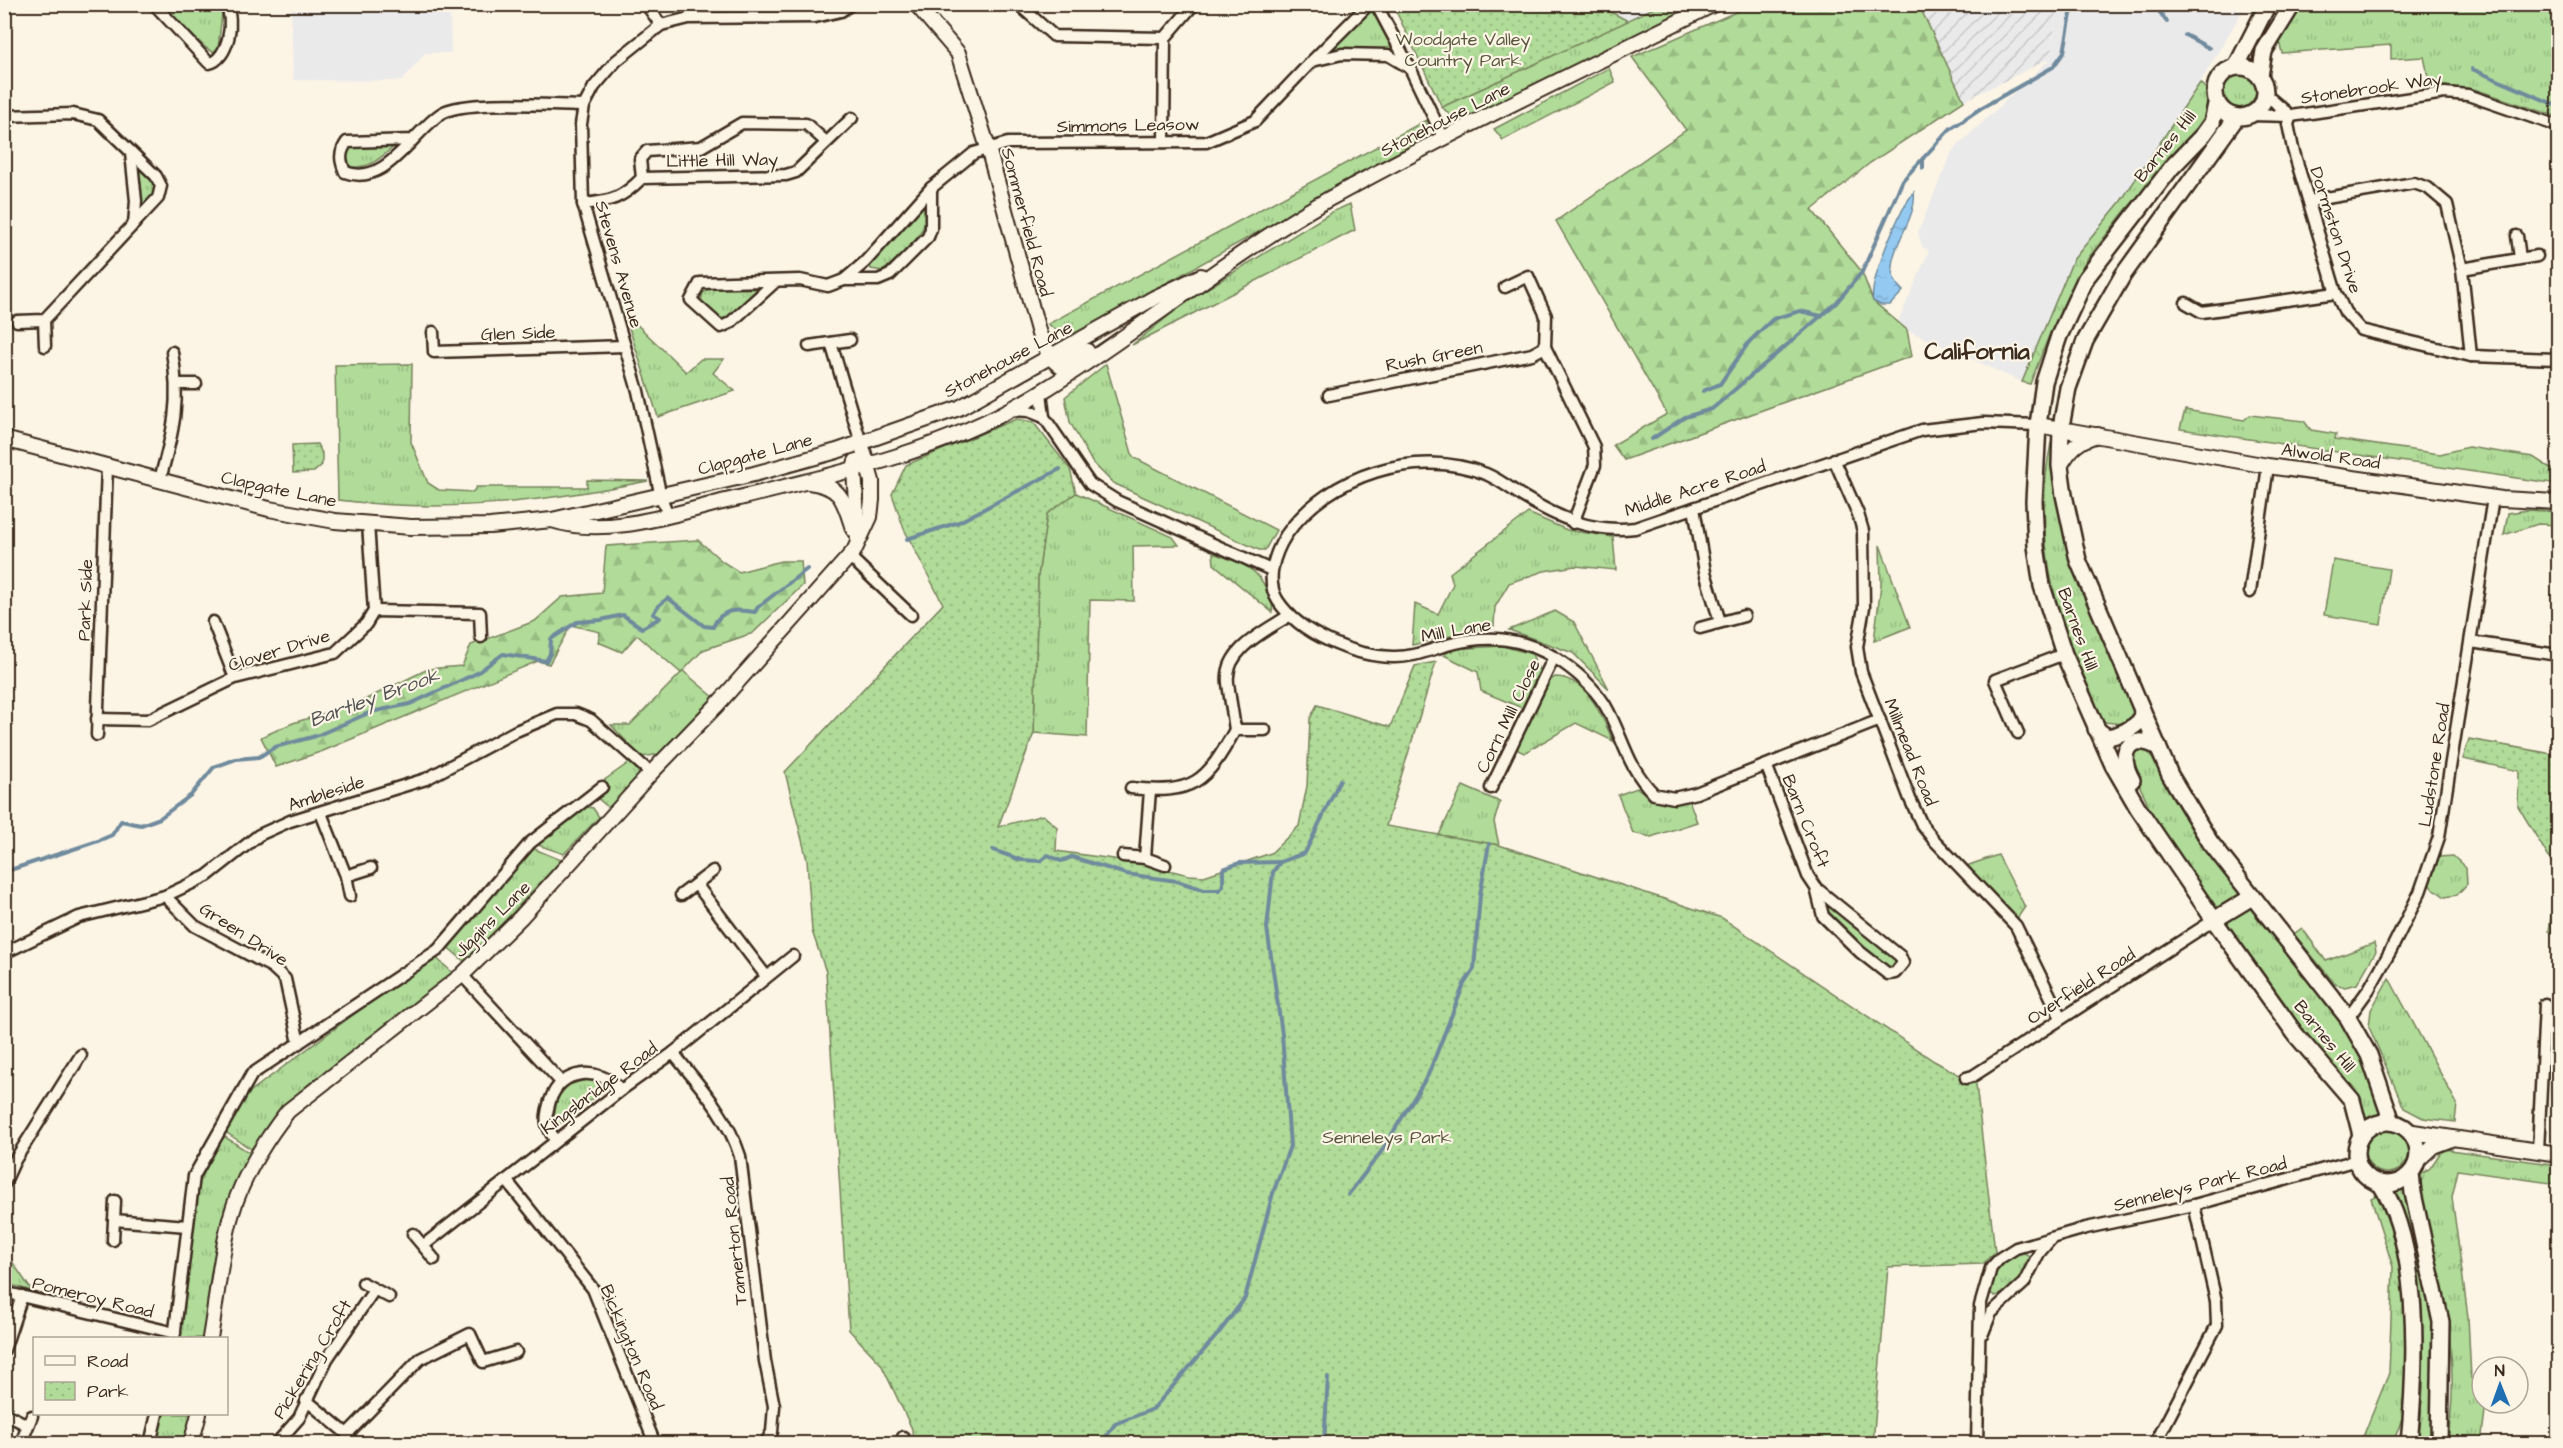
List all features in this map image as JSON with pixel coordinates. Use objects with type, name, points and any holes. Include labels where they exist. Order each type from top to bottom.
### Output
[{"type":"main road","points":[[2236,67],[2268,4]]},
{"type":"main road","points":[[2260,76],[2246,68],[2236,67],[2226,70],[2217,81],[2214,96],[2216,104],[2221,110],[2236,118],[2252,115],[2259,109],[2265,94],[2260,76],[2264,51],[2293,4]]},
{"type":"main road","name":"Barnes Hill","points":[[2216,104],[2211,123],[2204,134],[2172,167],[2086,278],[2059,336],[2044,382],[2038,425],[2034,501],[2036,546],[2042,586],[2064,654],[2096,729],[2138,808],[2296,1035],[2352,1100],[2361,1135]]},
{"type":"main road","name":"Barnes Hill","points":[[2236,118],[2123,275],[2085,341],[2068,388],[2061,427],[2060,466],[2069,527],[2079,561],[2170,775],[2210,842],[2348,1018],[2369,1055],[2392,1122]]},
{"type":"main road","points":[[2096,729],[2107,737],[2118,735],[2133,728],[2141,720],[2142,710]]},
{"type":"main road","points":[[2138,808],[2141,796],[2124,766],[2124,753],[2129,746],[2139,743],[2158,747]]},
{"type":"main road","points":[[2214,920],[2252,897]]},
{"type":"main road","points":[[2415,1167],[2402,1181],[2380,1183],[2368,1178],[2357,1160],[2357,1142],[2369,1127],[2392,1122],[2413,1132],[2415,1167],[2413,1193],[2441,1322],[2439,1443]]},
{"type":"main road","points":[[2380,1183],[2396,1214],[2408,1273],[2414,1330],[2414,1384],[2408,1441]]},
{"type":"street","points":[[154,4],[209,63],[217,62],[224,54],[229,24],[228,8],[225,4]]},
{"type":"street","points":[[646,4],[661,25]]},
{"type":"street","name":"Stevens Avenue","points":[[668,515],[661,497],[625,346],[583,204],[581,124],[584,106],[594,87],[616,61],[661,25],[689,18],[815,17],[841,10],[851,4]]},
{"type":"street","name":"Sommerfield Road","points":[[916,4],[958,53],[988,148],[1038,334],[1051,358]]},
{"type":"street","points":[[1018,4],[1054,36],[1165,38]]},
{"type":"street","points":[[1164,142],[1165,38],[1194,4]]},
{"type":"street","name":"Simmons Leasow","points":[[844,280],[865,262],[932,188],[964,159],[988,148],[1008,143],[1206,142],[1255,121],[1370,4]]},
{"type":"street","points":[[1376,4],[1444,139]]},
{"type":"street","name":"Stonehouse Lane","points":[[854,468],[949,438],[1008,410],[1041,392],[1230,262],[1324,202],[1444,139],[1714,4]]},
{"type":"street","points":[[1312,61],[1342,54],[1388,55],[1410,68]]},
{"type":"street","name":"Stonebrook Way","points":[[2252,115],[2291,116],[2445,93],[2468,95],[2559,126]]},
{"type":"street","points":[[2265,94],[2291,116]]},
{"type":"street","points":[[412,140],[347,142],[340,151],[345,172],[354,176],[371,174],[383,168],[443,112],[475,106],[584,106]]},
{"type":"street","points":[[4,116],[72,114],[98,120],[156,176],[161,186],[158,198],[44,320],[17,321]]},
{"type":"street","name":"Dormston Drive","points":[[2291,116],[2288,124],[2293,149],[2336,293],[2345,312],[2361,330],[2471,356],[2559,359]]},
{"type":"street","name":"Little Hill Way","points":[[583,204],[613,201],[627,193],[642,178],[786,175],[796,172],[825,141],[852,118]]},
{"type":"street","name":"Little Hill Way","points":[[642,178],[640,159],[647,151],[701,147],[742,123],[806,124],[825,141]]},
{"type":"street","points":[[131,153],[136,194],[135,224]]},
{"type":"street","points":[[2309,201],[2414,183],[2428,188],[2447,204],[2462,269],[2471,356]]},
{"type":"street","points":[[776,282],[730,323],[721,327],[691,300],[700,283],[800,280],[828,286],[844,280],[878,280],[890,275],[928,237],[931,229],[932,188]]},
{"type":"street","points":[[2517,236],[2520,258]]},
{"type":"street","points":[[2462,269],[2537,256]]},
{"type":"street","name":"Stonehouse Lane","points":[[861,442],[959,408],[1051,358],[1154,297],[1230,262]]},
{"type":"street","points":[[1505,287],[1528,276],[1546,316],[1545,347],[1596,455],[1595,465],[1573,523]]},
{"type":"street","points":[[2186,303],[2202,312],[2336,293]]},
{"type":"street","points":[[44,320],[45,346]]},
{"type":"street","points":[[1051,358],[1060,366],[1115,335],[1145,322]]},
{"type":"street","name":"Glen Side","points":[[433,332],[434,352],[625,346]]},
{"type":"street","points":[[809,346],[850,340]]},
{"type":"street","points":[[831,343],[861,442],[854,468],[858,542]]},
{"type":"street","name":"Rush Green","points":[[1329,394],[1532,354],[1545,347]]},
{"type":"street","points":[[160,479],[173,433],[178,384],[172,352]]},
{"type":"street","points":[[178,384],[196,384]]},
{"type":"street","points":[[1041,392],[1044,417],[1090,484],[1117,501],[1271,570]]},
{"type":"street","points":[[1008,410],[1029,411],[1044,417]]},
{"type":"street","name":"Middle Acre Road","points":[[1271,570],[1286,536],[1313,505],[1359,478],[1413,464],[1442,462],[1488,475],[1543,509],[1573,523],[1599,529],[1626,529],[1922,430],[1983,423],[2038,425]]},
{"type":"street","name":"Alwold Road","points":[[2038,425],[2061,427],[2268,466],[2493,498],[2559,502]]},
{"type":"street","points":[[2060,466],[2070,449],[2083,439],[2100,434]]},
{"type":"street","name":"Clapgate Lane","points":[[4,439],[269,509],[335,521],[411,527],[490,526],[552,520],[661,497],[861,442]]},
{"type":"street","name":"Jiggins Lane","points":[[210,1337],[230,1217],[242,1185],[271,1133],[288,1111],[326,1079],[398,1027],[462,975],[521,917],[651,772],[716,706],[849,556],[870,516],[872,481],[869,463],[861,442]]},
{"type":"street","name":"Millmead Road","points":[[1834,459],[1863,531],[1864,607],[1857,647],[1862,672],[1922,825],[1957,867],[2016,926],[2061,1018]]},
{"type":"street","points":[[2250,592],[2268,466]]},
{"type":"street","name":"Park Side","points":[[97,735],[106,467]]},
{"type":"street","name":"Clapgate Lane","points":[[552,520],[572,526],[616,524],[668,515],[854,468]]},
{"type":"street","points":[[802,482],[823,484],[834,489],[843,500],[858,542]]},
{"type":"street","name":"Ludstone Road","points":[[2348,1018],[2369,989],[2391,950],[2420,892],[2439,837],[2493,498]]},
{"type":"street","points":[[1694,508],[1705,572],[1720,622]]},
{"type":"street","points":[[368,524],[374,611],[480,613],[481,637]]},
{"type":"street","points":[[849,556],[911,615]]},
{"type":"street","name":"Mill Lane","points":[[1271,570],[1275,594],[1290,615],[1302,626],[1337,645],[1392,657],[1423,653],[1462,642],[1504,639],[1521,641],[1554,657],[1587,684],[1605,705],[1631,766],[1654,794],[1674,798],[1696,793],[1767,767],[1880,720]]},
{"type":"street","name":"Clover Drive","points":[[97,719],[148,720],[235,678],[335,653],[366,624],[374,611]]},
{"type":"street","points":[[1131,788],[1150,790],[1189,785],[1206,777],[1235,730],[1228,682],[1234,654],[1290,615]]},
{"type":"street","points":[[1700,628],[1744,616]]},
{"type":"street","points":[[213,622],[235,678]]},
{"type":"street","points":[[2470,642],[2559,655]]},
{"type":"street","points":[[2018,733],[1995,681],[2064,654]]},
{"type":"street","name":"Corn Mill Close","points":[[1491,788],[1554,657]]},
{"type":"street","name":"Ambleside","points":[[4,953],[79,916],[165,896],[207,876],[259,835],[290,821],[426,779],[523,728],[557,714],[576,714],[591,720],[651,772]]},
{"type":"street","points":[[1235,730],[1264,730]]},
{"type":"street","name":"Barn Croft","points":[[1767,767],[1808,876],[1816,888],[1900,956],[1903,963],[1895,973],[1888,974],[1860,952],[1823,916],[1816,888]]},
{"type":"street","name":"Jiggins Lane","points":[[174,1336],[194,1176],[252,1074],[438,950],[530,843],[602,787]]},
{"type":"street","points":[[1145,858],[1150,790]]},
{"type":"street","points":[[321,813],[346,876],[350,896]]},
{"type":"street","points":[[1123,856],[1145,858],[1166,865]]},
{"type":"street","points":[[346,876],[371,868]]},
{"type":"street","points":[[681,895],[713,871]]},
{"type":"street","points":[[696,884],[766,975]]},
{"type":"street","name":"Green Drive","points":[[165,896],[195,926],[272,967],[285,979],[299,1043]]},
{"type":"street","name":"Overfield Road","points":[[1966,1078],[1973,1076],[2214,920]]},
{"type":"street","name":"Kingsbridge Road","points":[[424,1245],[621,1090],[673,1053],[766,975],[793,956]]},
{"type":"street","points":[[462,975],[561,1082]]},
{"type":"street","points":[[2538,1151],[2545,1004]]},
{"type":"street","name":"Tamerton Road","points":[[673,1053],[717,1106],[733,1132],[740,1156],[765,1361],[774,1406],[773,1426],[765,1443]]},
{"type":"street","points":[[4,1184],[15,1160],[81,1055]]},
{"type":"street","points":[[555,1141],[547,1124],[547,1112],[556,1086],[561,1082],[574,1075],[593,1074],[610,1077],[621,1090]]},
{"type":"street","points":[[2413,1132],[2559,1154]]},
{"type":"street","points":[[2415,1167],[2433,1146],[2451,1139]]},
{"type":"street","name":"Senneleys Park Road","points":[[1977,1443],[1980,1306],[1991,1268],[2000,1258],[2016,1248],[2194,1205],[2357,1160]]},
{"type":"street","name":"Bickington Road","points":[[507,1181],[593,1289],[655,1443]]},
{"type":"street","points":[[113,1240],[115,1201]]},
{"type":"street","points":[[2155,1443],[2217,1325],[2216,1301],[2194,1205]]},
{"type":"street","points":[[114,1220],[187,1226]]},
{"type":"street","points":[[413,1234],[434,1259]]},
{"type":"street","name":"Senneleys Park Road","points":[[1981,1339],[1991,1313],[2024,1283],[2039,1253],[2052,1239]]},
{"type":"street","name":"Pickering Croft","points":[[363,1284],[388,1297]]},
{"type":"street","name":"Pickering Croft","points":[[276,1443],[299,1418],[306,1400],[341,1336],[374,1290]]},
{"type":"street","name":"Pomeroy Road","points":[[4,1292],[174,1336]]},
{"type":"street","points":[[4,1350],[22,1296]]},
{"type":"street","points":[[347,1434],[420,1359],[470,1334],[483,1362],[516,1352]]},
{"type":"street","points":[[306,1400],[347,1434],[354,1443]]},
{"type":"street","points":[[4,1413],[30,1420],[23,1438]]},
{"type":"street","points":[[150,1443],[157,1415]]},
{"type":"street","points":[[191,1443],[198,1415]]},
{"type":"shaded area","points":[[291,5],[450,5],[451,53],[425,53],[402,81],[293,80]]},
{"type":"shaded area","points":[[1598,5],[1660,5],[1628,21]]},
{"type":"shaded area","points":[[1919,5],[2057,5],[2051,58],[1964,101]]},
{"type":"shaded area","points":[[2057,5],[2246,5],[2192,96],[2109,218],[2073,260],[2022,382],[1907,330],[1898,322],[1929,251],[1922,247],[1918,232],[1952,151],[2051,58]]},
{"type":"green space","points":[[160,5],[215,5],[222,13],[218,49],[213,52],[206,48]]},
{"type":"green space","points":[[1372,5],[1402,59],[1382,52],[1362,49],[1322,57]]},
{"type":"green space","name":"Woodgate Valley Country Park","points":[[1393,5],[1598,5],[1628,21],[1442,107]]},
{"type":"green space","points":[[1660,5],[1701,5],[1457,122],[1442,107]]},
{"type":"green space","points":[[1752,5],[1919,5],[1964,101],[1870,163],[1812,210],[1862,272],[1873,301],[1907,330],[1912,356],[1624,460],[1613,445],[1667,414],[1556,221],[1686,130],[1632,57]]},
{"type":"green space","points":[[2300,5],[2558,5],[2558,117],[2474,89],[2430,85],[2424,57],[2391,59],[2391,45],[2282,53],[2279,41]]},
{"type":"green space","points":[[1609,68],[1615,82],[1503,140],[1494,129]]},
{"type":"green space","points":[[2238,72],[2251,77],[2256,90],[2251,103],[2238,108],[2225,103],[2220,90],[2225,77]]},
{"type":"green space","points":[[2200,83],[2206,89],[2207,113],[2190,138],[2125,211],[2086,261],[2048,338],[2030,384],[2022,382],[2073,260],[2121,201]]},
{"type":"green space","points":[[1426,120],[1430,135],[1420,142],[1075,334],[1060,333],[1048,324]]},
{"type":"green space","points":[[397,144],[369,165],[348,166],[344,159],[345,152],[352,146]]},
{"type":"green space","points":[[134,157],[159,185],[156,196],[137,218]]},
{"type":"green space","points":[[924,203],[926,214],[924,224],[914,242],[883,271],[871,269],[869,262]]},
{"type":"green space","points":[[1350,204],[1355,230],[1132,345],[1190,299],[1332,212]]},
{"type":"green space","points":[[710,288],[759,289],[731,316],[721,319],[710,315],[701,301],[703,293]]},
{"type":"green space","points":[[624,312],[686,372],[701,359],[724,359],[713,373],[735,391],[658,417]]},
{"type":"green space","points":[[412,364],[411,442],[428,483],[439,490],[473,492],[476,487],[587,487],[587,480],[648,481],[569,495],[494,504],[418,506],[338,500],[335,365]]},
{"type":"green space","points":[[1106,364],[1133,457],[1276,530],[1265,550],[1259,550],[1113,483],[1092,462],[1070,422],[1065,397]]},
{"type":"green space","points":[[2185,410],[2244,420],[2250,415],[2304,421],[2311,430],[2336,434],[2335,439],[2440,454],[2468,447],[2533,457],[2558,473],[2558,484],[2180,429]]},
{"type":"green space","name":"Senneleys Park","points":[[1016,419],[1033,422],[1070,469],[1076,493],[1047,514],[1038,576],[1034,733],[998,827],[1043,815],[1057,827],[1056,851],[1135,862],[1189,875],[1204,876],[1271,853],[1299,826],[1307,786],[1310,719],[1317,705],[1390,727],[1415,666],[1436,662],[1386,826],[1499,845],[1722,918],[1934,1061],[1976,1084],[1995,1252],[1983,1264],[1888,1267],[1873,1443],[913,1443],[912,1429],[881,1364],[849,1330],[826,972],[812,931],[807,860],[785,772],[943,604],[904,529],[892,494],[906,465]]},
{"type":"green space","points":[[2051,443],[2065,525],[2136,713],[2122,724],[2105,722],[2088,690],[2062,622],[2053,587],[2044,516]]},
{"type":"green space","points":[[317,444],[322,453],[322,465],[314,472],[293,473],[292,445]]},
{"type":"green space","points":[[1076,493],[1173,537],[1179,545],[1133,546],[1134,601],[1090,600],[1087,737],[1034,733],[1038,576],[1047,513]]},
{"type":"green space","points":[[2528,510],[2558,512],[2558,525],[2538,524],[2504,535],[2508,513]]},
{"type":"green space","points":[[1528,513],[1567,530],[1613,537],[1616,570],[1575,566],[1544,571],[1509,583],[1495,607],[1494,626],[1412,645],[1415,604],[1438,614],[1453,584],[1450,573]]},
{"type":"green space","points":[[698,540],[723,562],[739,572],[781,561],[801,561],[803,585],[753,633],[703,650],[681,673],[637,635],[622,652],[598,642],[600,632],[571,625],[549,664],[538,661],[323,751],[276,767],[261,737],[293,723],[358,703],[428,669],[462,666],[471,645],[535,621],[562,597],[602,593],[606,546]]},
{"type":"green space","points":[[1880,545],[1910,627],[1874,641],[1881,584]]},
{"type":"green space","points":[[1213,553],[1245,566],[1259,577],[1269,594],[1273,607],[1272,612],[1214,564]]},
{"type":"green space","points":[[2333,560],[2389,569],[2381,624],[2324,615]]},
{"type":"green space","points":[[1555,611],[1574,622],[1609,689],[1573,653],[1509,630]]},
{"type":"green space","points":[[1502,646],[1532,654],[1539,671],[1522,708],[1481,691],[1478,672],[1444,655],[1452,649]]},
{"type":"green space","points":[[683,671],[715,698],[662,754],[641,757],[611,725],[630,725]]},
{"type":"green space","points":[[1555,677],[1576,683],[1585,691],[1604,720],[1613,741],[1576,723],[1524,753],[1514,748],[1547,682]]},
{"type":"green space","points":[[2469,739],[2558,755],[2558,935],[2549,931],[2557,871],[2518,806],[2519,771],[2463,759]]},
{"type":"green space","points":[[2140,747],[2148,751],[2206,850],[2267,930],[2348,1028],[2364,1056],[2384,1113],[2366,1119],[2351,1089],[2291,1017],[2146,811],[2147,801],[2128,763],[2131,754]]},
{"type":"green space","points":[[630,762],[641,775],[609,808],[589,791]]},
{"type":"green space","points":[[1463,786],[1500,802],[1494,822],[1499,845],[1439,835]]},
{"type":"green space","points":[[1637,788],[1653,799],[1689,800],[1697,822],[1651,837],[1633,833],[1618,795]]},
{"type":"green space","points":[[582,806],[593,808],[599,817],[564,854],[535,844]]},
{"type":"green space","points":[[532,848],[561,860],[466,963],[444,944]]},
{"type":"green space","points":[[1998,855],[2025,907],[2016,920],[1963,867]]},
{"type":"green space","points":[[2453,856],[2466,868],[2467,884],[2457,895],[2445,897],[2429,885],[2439,857]]},
{"type":"green space","points":[[1820,892],[1901,963],[1887,972],[1826,915]]},
{"type":"green space","points":[[2302,928],[2326,961],[2374,943],[2376,951],[2357,984],[2345,987],[2335,984],[2294,934]]},
{"type":"green space","points":[[433,955],[454,974],[310,1083],[284,1107],[251,1149],[224,1131],[251,1091]]},
{"type":"green space","points":[[2389,978],[2457,1104],[2455,1122],[2423,1118],[2404,1108],[2369,1027],[2371,1010]]},
{"type":"green space","points":[[590,1079],[599,1082],[606,1089],[558,1125],[554,1120],[557,1095],[568,1085]]},
{"type":"green space","points":[[2387,1129],[2396,1130],[2403,1135],[2408,1142],[2408,1160],[2403,1167],[2396,1172],[2387,1173],[2378,1172],[2371,1167],[2366,1160],[2365,1151],[2366,1142],[2371,1135],[2378,1130]]},
{"type":"green space","points":[[222,1135],[250,1153],[225,1209],[211,1272],[203,1337],[178,1337],[197,1188]]},
{"type":"green space","points":[[2443,1149],[2558,1165],[2558,1184],[2458,1170],[2452,1197],[2468,1317],[2470,1415],[2484,1415],[2481,1443],[2448,1443],[2452,1406],[2450,1342],[2447,1317],[2421,1193],[2421,1175],[2430,1168]]},
{"type":"green space","points":[[2406,1183],[2437,1319],[2432,1443],[2418,1443],[2423,1380],[2421,1313],[2412,1247],[2393,1187]]},
{"type":"green space","points":[[2380,1193],[2397,1240],[2404,1268],[2409,1310],[2410,1357],[2405,1404],[2400,1425],[2392,1443],[2360,1444],[2389,1373],[2393,1267],[2371,1198]]},
{"type":"green space","points":[[2016,1250],[2025,1253],[2029,1259],[2028,1266],[2018,1282],[2002,1294],[1995,1296],[1990,1293],[1993,1274]]},
{"type":"green space","points":[[5,1251],[32,1291],[5,1283]]},
{"type":"green space","points":[[162,1415],[191,1415],[183,1443],[154,1444]]},
{"type":"water","points":[[1914,192],[1914,205],[1898,243],[1892,268],[1894,280],[1903,291],[1890,305],[1881,305],[1873,301],[1876,278],[1894,228]]},
{"type":"waterway","points":[[1652,439],[1685,417],[1712,409],[1836,303],[1862,272],[1903,180],[1950,129],[1981,108],[2053,67],[2064,52],[2072,9],[2076,4]]},
{"type":"waterway","points":[[2154,4],[2167,22]]},
{"type":"waterway","points":[[2185,35],[2209,48]]},
{"type":"waterway","points":[[2472,69],[2558,106]]},
{"type":"waterway","points":[[1923,158],[1923,168]]},
{"type":"waterway","points":[[1703,391],[1720,384],[1749,342],[1773,319],[1800,311],[1821,316]]},
{"type":"waterway","name":"Bartley Brook","points":[[907,539],[959,522],[1060,469]]},
{"type":"waterway","name":"Bartley Brook","points":[[4,872],[112,835],[121,821],[141,825],[160,818],[191,795],[214,767],[236,759],[259,757],[275,747],[316,736],[371,712],[410,704],[477,673],[503,654],[546,661],[550,654],[551,639],[577,622],[623,615],[642,628],[660,618],[653,614],[658,606],[668,598],[704,626],[713,627],[720,616],[730,611],[755,612],[758,607],[807,569]]},
{"type":"waterway","points":[[1101,1444],[1115,1424],[1153,1409],[1218,1334],[1245,1298],[1273,1193],[1290,1146],[1282,1034],[1267,928],[1273,872],[1280,862],[1305,853],[1340,780]]},
{"type":"waterway","points":[[1348,1195],[1381,1152],[1428,1075],[1464,984],[1474,969],[1480,895],[1489,844]]},
{"type":"waterway","points":[[993,850],[1021,860],[1040,861],[1048,855],[1061,861],[1072,857],[1126,874],[1177,881],[1204,890],[1219,890],[1223,886],[1223,869],[1239,863],[1279,862]]},
{"type":"waterway","points":[[1324,1444],[1328,1377]]},
{"type":"district","name":"California","points":[[1977,351]]}]
